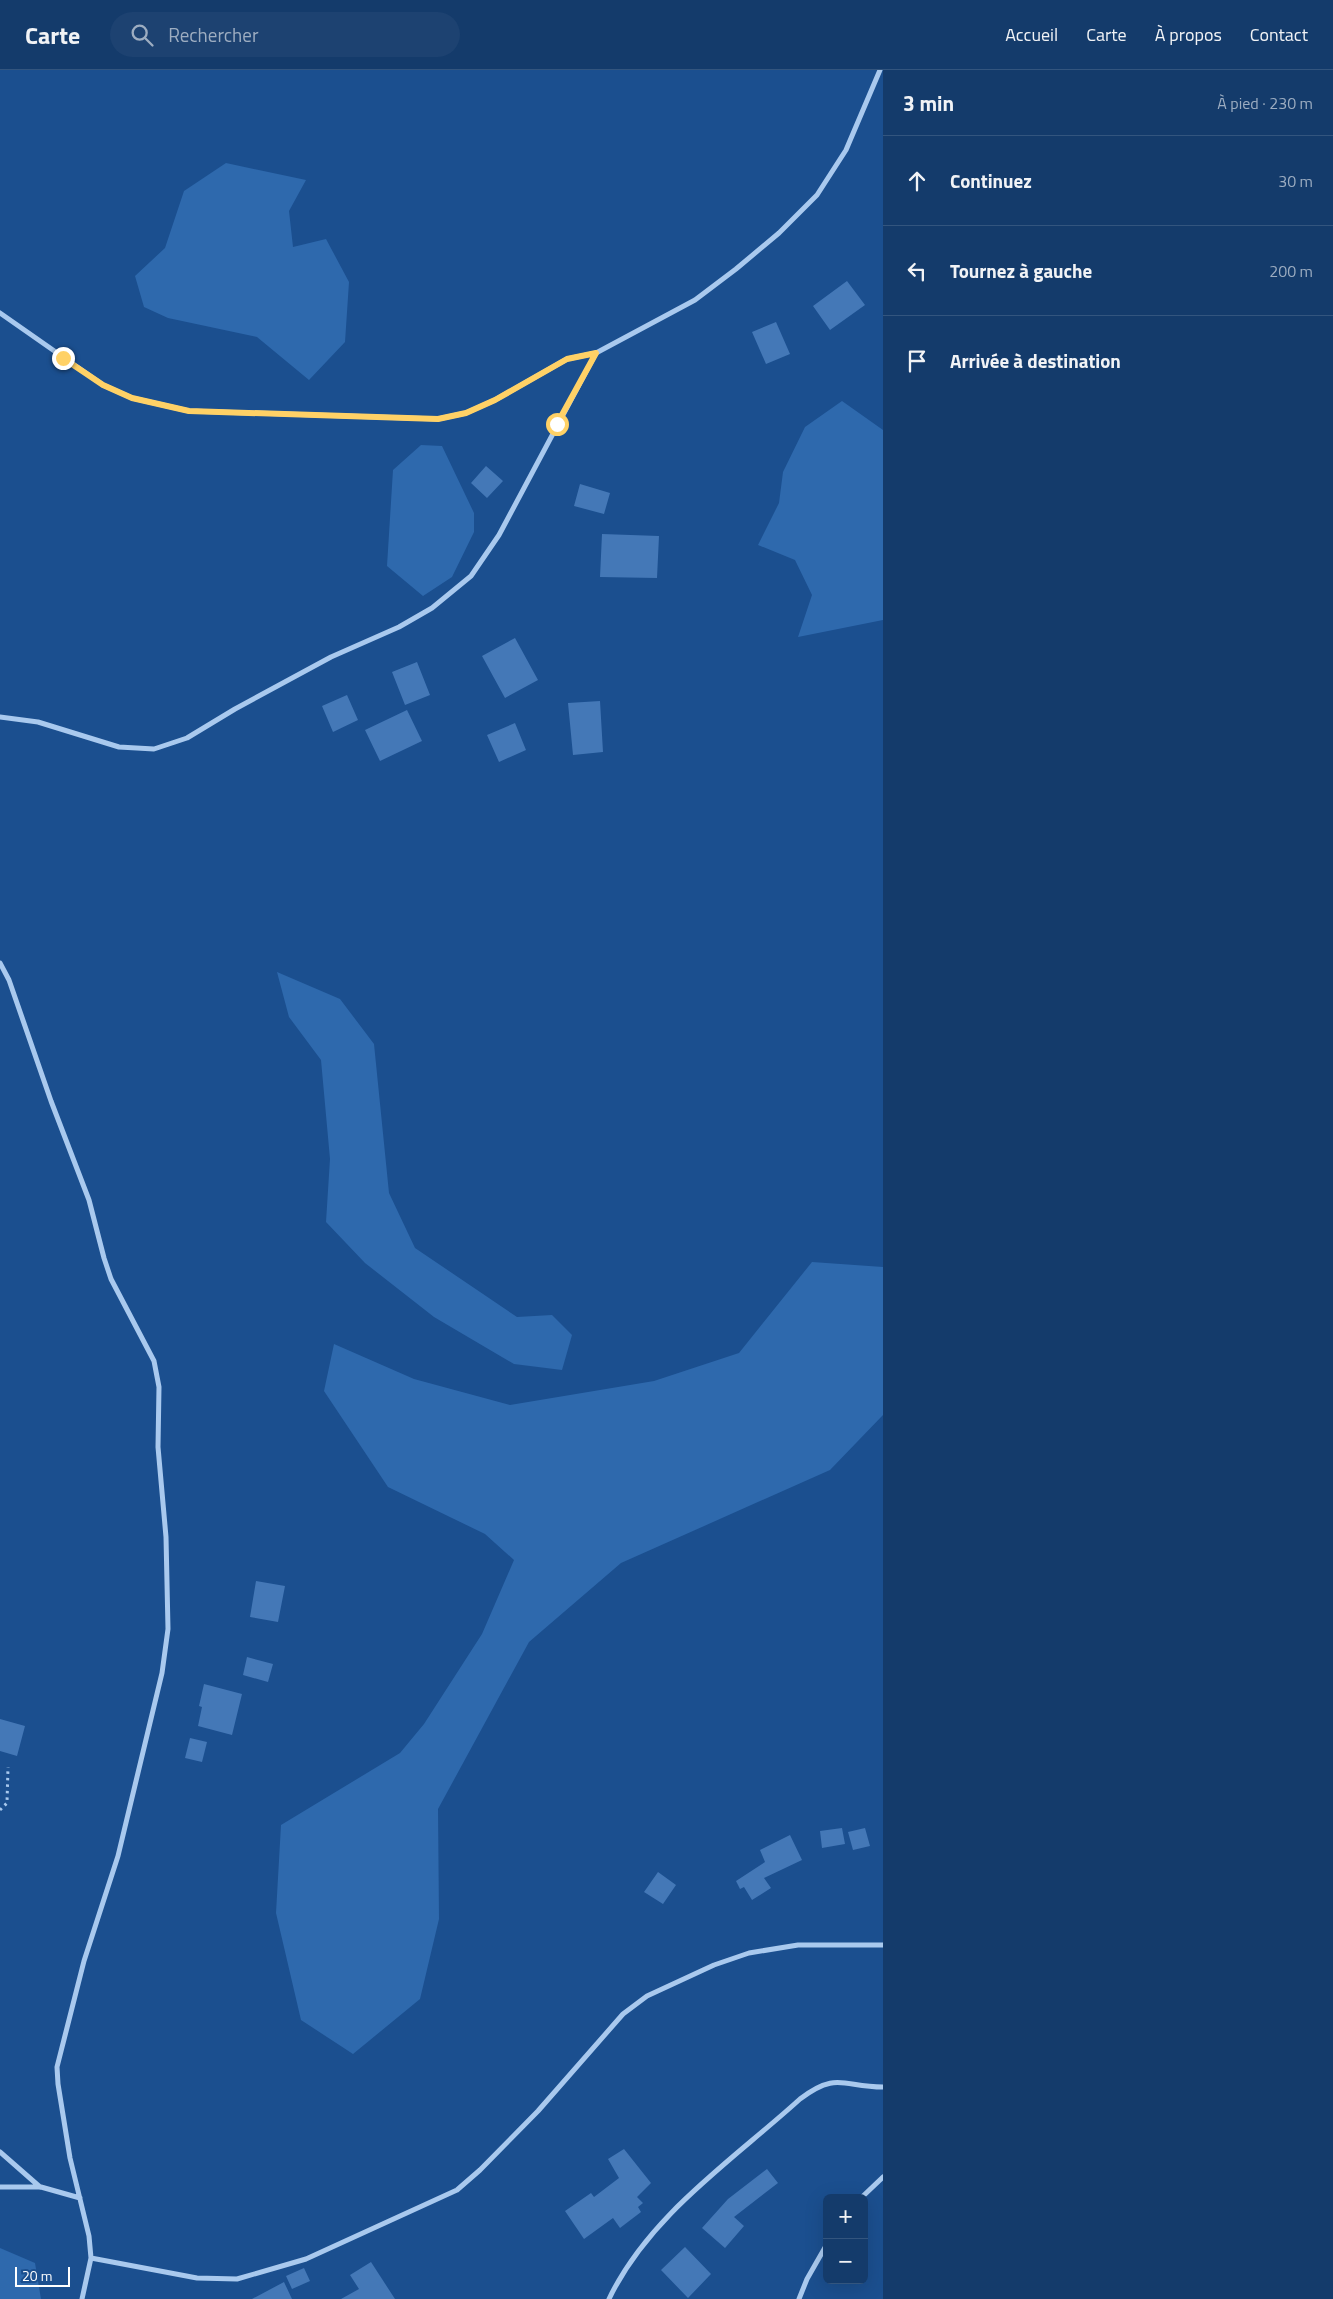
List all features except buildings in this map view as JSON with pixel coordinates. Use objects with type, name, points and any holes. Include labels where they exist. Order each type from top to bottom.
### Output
[{"type":"street","points":[[0,312],[103,385],[132,398],[189,411],[438,419],[466,413],[567,359],[596,353],[695,300],[779,233],[817,195],[846,150],[880,70]]},
{"type":"street","points":[[0,717],[38,722],[119,747],[154,749],[187,738],[235,709],[331,657],[399,627],[432,608],[471,576],[499,535],[596,353]]},
{"type":"street","points":[[0,963],[9,980],[50,1100],[89,1200],[111,1279],[154,1362],[159,1387],[158,1447],[168,1572],[168,1629],[162,1673],[118,1856],[84,1961],[58,2067],[58,2084],[69,2149],[91,2258],[82,2299]]},
{"type":"street","points":[[91,2258],[197,2278],[238,2279],[306,2260],[457,2190],[480,2170],[538,2111],[623,2014],[647,1996],[714,1965],[749,1953],[798,1945],[883,1945]]},
{"type":"street","points":[[609,2299],[635,2255],[661,2224],[816,2086],[846,2082],[883,2088]]},
{"type":"street","points":[[0,2152],[41,2187]]},
{"type":"street","points":[[865,2194],[883,2177]]},
{"type":"street","points":[[0,2187],[41,2187],[80,2198]]},
{"type":"street","points":[[799,2299],[807,2279],[823,2251]]},
{"type":"path","points":[[0,1810],[6,1803],[8,1767]]},
{"type":"shaded area","points":[[226,163],[306,180],[289,211],[293,247],[326,239],[349,282],[345,342],[309,380],[257,337],[168,318],[144,307],[135,276],[165,248],[184,191]]},
{"type":"shaded area","points":[[842,401],[883,430],[883,620],[798,637],[812,595],[795,560],[758,545],[779,503],[783,472],[805,427]]},
{"type":"shaded area","points":[[421,445],[442,446],[474,513],[474,532],[452,577],[423,596],[387,566],[393,470]]},
{"type":"shaded area","points":[[277,972],[340,999],[374,1044],[389,1193],[415,1248],[517,1317],[552,1315],[572,1335],[562,1370],[514,1364],[434,1317],[365,1263],[326,1222],[330,1159],[321,1060],[289,1017]]},
{"type":"shaded area","points":[[812,1262],[883,1267],[883,1415],[830,1470],[621,1563],[529,1642],[438,1809],[439,1919],[420,1999],[353,2054],[301,2020],[276,1913],[281,1825],[400,1753],[424,1724],[482,1634],[514,1560],[485,1534],[388,1487],[324,1391],[334,1344],[414,1379],[510,1405],[654,1381],[739,1353]]},
{"type":"shaded area","points":[[0,2248],[35,2263],[41,2299],[0,2299]]},
{"type":"route","points":[[63,358],[103,385],[132,398],[189,411],[438,419],[466,413],[495,400],[567,359],[596,353],[557,424]]}]
